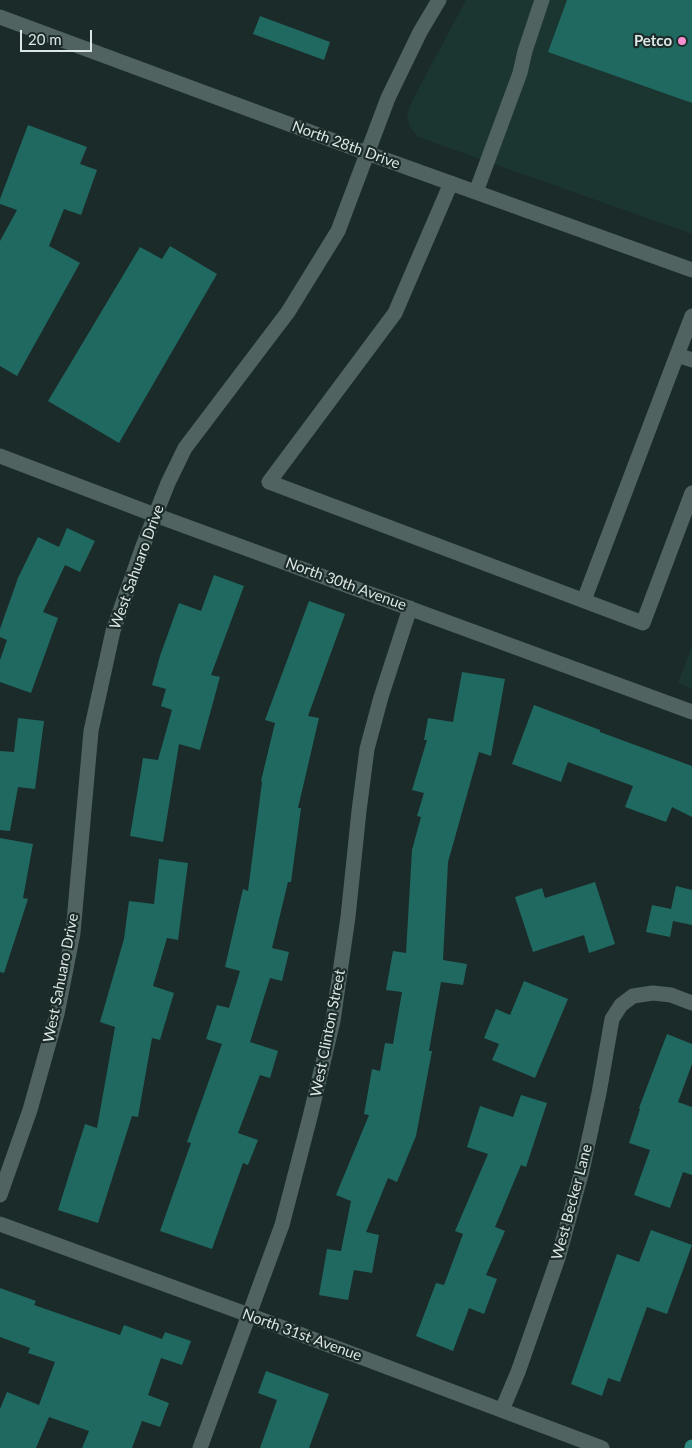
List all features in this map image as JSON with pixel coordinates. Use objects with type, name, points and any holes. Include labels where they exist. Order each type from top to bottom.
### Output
[{"type":"street","name":"West Sahuaro Drive","points":[[0,1195],[30,1110],[57,1014],[73,933],[91,731],[113,631],[155,515],[168,482],[185,448],[288,312],[338,231],[388,98],[420,32],[439,0]]},
{"type":"street","points":[[476,192],[520,73],[525,51],[542,0]]},
{"type":"street","name":"North 28th Drive","points":[[0,17],[692,270]]},
{"type":"street","points":[[451,183],[395,313],[269,482],[643,623],[692,493]]},
{"type":"street","points":[[584,600],[692,316]]},
{"type":"street","points":[[677,355],[692,360]]},
{"type":"street","name":"North 30th Avenue","points":[[0,456],[155,515],[692,712]]},
{"type":"street","name":"West Clinton Street","points":[[200,1448],[282,1225],[310,1118],[333,1021],[348,917],[358,811],[367,749],[381,697],[410,608]]},
{"type":"street","name":"West Becker Lane","points":[[502,1410],[518,1372],[560,1250],[582,1171],[599,1093],[612,1019],[620,1006],[633,996],[652,993],[671,995],[692,1003]]},
{"type":"street","name":"North 31st Avenue","points":[[0,1224],[249,1315],[602,1448]]},
{"type":"shaded area","points":[[466,0],[692,0],[692,234],[418,137],[409,126],[407,114],[414,97]]},
{"type":"shaded area","points":[[692,646],[692,689],[678,683]]},
{"type":"building","points":[[567,0],[692,0],[692,103],[548,52]]},
{"type":"building","points":[[260,16],[330,42],[324,60],[253,34]]},
{"type":"building","points":[[28,125],[87,147],[80,164],[97,170],[81,215],[64,209],[49,246],[80,263],[17,376],[0,366],[0,241],[17,210],[0,204],[0,199]]},
{"type":"building","points":[[170,246],[217,274],[119,443],[48,401],[140,247],[162,259]]},
{"type":"building","points":[[67,528],[95,541],[80,572],[65,565],[43,612],[58,618],[31,693],[0,682],[0,660],[7,640],[0,637],[0,629],[18,578],[38,537],[59,547]]},
{"type":"building","points":[[214,575],[244,586],[211,675],[220,677],[200,750],[179,744],[163,842],[130,836],[143,758],[158,760],[172,710],[161,706],[166,689],[152,685],[160,656],[179,603],[201,611]]},
{"type":"building","points":[[309,601],[345,614],[308,716],[319,718],[298,808],[301,808],[291,882],[288,882],[272,948],[289,952],[282,981],[270,978],[250,1042],[278,1051],[270,1078],[260,1075],[238,1133],[258,1140],[248,1165],[243,1163],[212,1249],[160,1231],[191,1143],[187,1142],[222,1044],[206,1039],[217,1005],[229,1008],[240,971],[225,967],[243,889],[248,891],[261,781],[275,723],[265,720]]},
{"type":"building","points":[[462,672],[505,679],[491,756],[479,752],[448,862],[443,960],[467,964],[463,985],[441,982],[429,1051],[432,1051],[416,1136],[397,1182],[388,1178],[366,1232],[379,1235],[372,1273],[354,1270],[348,1300],[319,1295],[327,1249],[341,1251],[351,1201],[336,1195],[369,1115],[364,1114],[372,1069],[380,1071],[385,1043],[393,1044],[402,992],[386,990],[393,951],[406,953],[412,850],[421,817],[417,816],[424,793],[412,790],[427,740],[424,740],[428,718],[453,722]]},
{"type":"building","points":[[534,705],[692,766],[692,817],[672,807],[666,822],[625,807],[633,786],[568,762],[561,782],[512,764]]},
{"type":"building","points":[[18,718],[44,721],[35,789],[18,787],[10,831],[0,830],[0,751],[14,752]]},
{"type":"building","points":[[0,838],[33,844],[23,898],[28,899],[4,973],[0,972]]},
{"type":"building","points":[[159,859],[188,863],[178,940],[167,938],[153,986],[174,993],[160,1040],[152,1038],[138,1117],[132,1116],[98,1223],[58,1210],[85,1124],[97,1128],[115,1027],[100,1022],[124,939],[129,901],[154,904]]},
{"type":"building","points":[[595,882],[615,944],[589,953],[584,935],[533,952],[515,897],[542,888],[545,898]]},
{"type":"building","points":[[676,886],[692,890],[692,925],[673,921],[670,937],[646,932],[652,905],[671,909]]},
{"type":"building","points":[[524,981],[568,999],[535,1078],[492,1060],[499,1044],[484,1038],[496,1009],[510,1015]]},
{"type":"building","points":[[667,1034],[692,1044],[692,1064],[678,1102],[692,1107],[692,1175],[683,1172],[670,1208],[634,1195],[650,1150],[629,1143],[639,1108]]},
{"type":"building","points":[[521,1095],[547,1103],[526,1167],[521,1165],[495,1227],[505,1231],[486,1275],[497,1279],[484,1314],[469,1308],[453,1351],[416,1336],[436,1283],[444,1285],[463,1234],[455,1231],[488,1154],[467,1147],[480,1106],[513,1117]]},
{"type":"building","points":[[651,1230],[692,1245],[667,1314],[647,1307],[620,1382],[608,1378],[602,1396],[571,1384],[617,1254],[639,1262]]},
{"type":"building","points":[[0,1288],[36,1301],[34,1305],[120,1335],[124,1325],[162,1339],[165,1332],[191,1341],[182,1365],[161,1358],[148,1395],[169,1403],[160,1427],[142,1421],[132,1448],[82,1448],[89,1431],[49,1417],[36,1448],[0,1448],[0,1409],[7,1392],[39,1405],[55,1362],[28,1353],[30,1348],[0,1337]]},
{"type":"building","points":[[266,1371],[329,1394],[309,1448],[260,1448],[277,1400],[258,1393]]},
{"type":"place","name":"Petco","points":[[682,41]]}]
